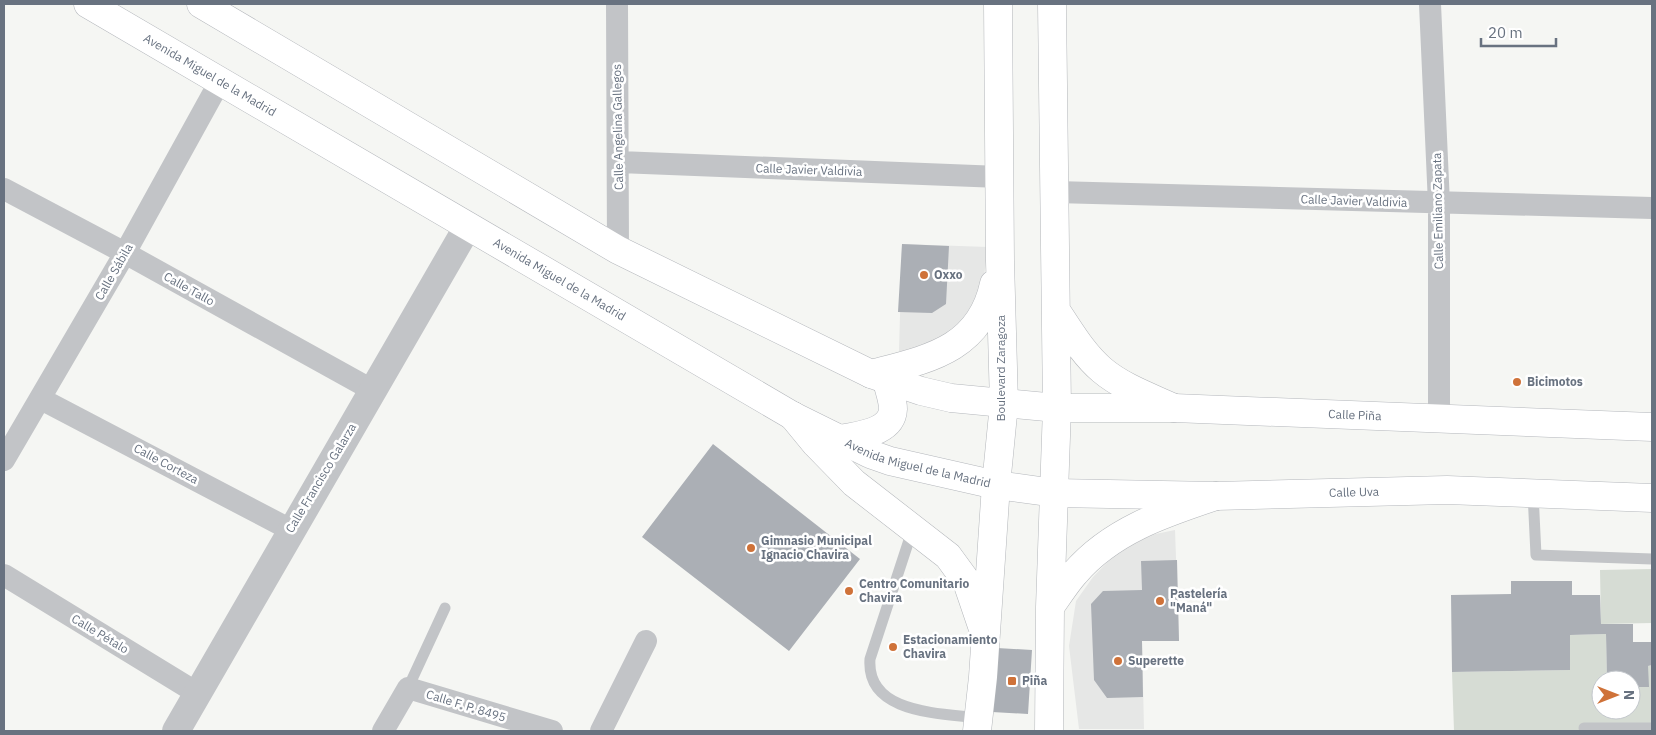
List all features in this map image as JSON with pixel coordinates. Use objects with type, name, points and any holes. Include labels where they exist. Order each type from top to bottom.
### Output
[{"type":"main road","name":"Avenida Miguel de la Madrid","points":[[88,4],[793,416],[890,461],[996,485],[1055,493]]},
{"type":"main road","points":[[201,4],[618,250],[879,378],[951,398],[1057,408]]},
{"type":"main road","name":"Boulevard Zaragoza","points":[[978,724],[1004,404],[1000,261],[998,4]]},
{"type":"main road","points":[[1049,731],[1050,607],[1057,408],[1052,4]]},
{"type":"main road","points":[[879,378],[930,359],[951,348],[967,336],[988,310],[1000,261]]},
{"type":"main road","points":[[1057,312],[1082,348],[1102,370],[1128,386],[1174,408]]},
{"type":"main road","points":[[841,439],[872,432],[886,424],[892,413],[893,406],[879,378]]},
{"type":"main road","name":"Calle Piña","points":[[1057,408],[1174,408],[1652,428]]},
{"type":"main road","points":[[793,416],[816,444],[854,483],[933,543],[960,570],[967,582],[986,637]]},
{"type":"main road","name":"Calle Uva","points":[[1055,493],[1216,496],[1446,490],[1652,498]]},
{"type":"main road","points":[[1050,607],[1075,572],[1096,552],[1125,532],[1157,516],[1216,496]]},
{"type":"street","name":"Calle Angelina Gallegos","points":[[617,4],[618,250]]},
{"type":"street","name":"Calle Emiliano Zapata","points":[[1430,4],[1440,204],[1440,419]]},
{"type":"street","name":"Calle Sábila","points":[[7,448],[41,399],[125,253],[220,81]]},
{"type":"street","name":"Calle Javier Valdivia","points":[[619,162],[1000,177]]},
{"type":"street","name":"Calle Tallo","points":[[4,189],[125,253],[374,391]]},
{"type":"street","name":"Calle Javier Valdivia","points":[[1055,192],[1440,204],[1652,208]]},
{"type":"street","name":"Calle Francisco Galarza","points":[[176,731],[290,530],[374,391],[468,226]]},
{"type":"street","name":"Calle Corteza","points":[[41,399],[290,530]]},
{"type":"street","name":"Calle Pétalo","points":[[4,575],[197,693]]},
{"type":"street","points":[[601,731],[646,641]]},
{"type":"street","points":[[383,731],[408,688]]},
{"type":"street","name":"Calle F. P. 8495","points":[[408,688],[552,731]]},
{"type":"lane","points":[[1533,493],[1536,555],[1652,559]]},
{"type":"lane","points":[[913,528],[870,660],[869,673],[872,682],[896,703],[978,724]]},
{"type":"lane","points":[[408,688],[445,608]]},
{"type":"lane","points":[[1584,728],[1652,728]]},
{"type":"shaded area","points":[[902,244],[988,247],[981,298],[965,330],[916,351],[899,351]]},
{"type":"shaded area","points":[[1175,530],[1179,641],[1142,641],[1144,729],[1079,729],[1069,646],[1076,601],[1093,577],[1125,544],[1146,536]]},
{"type":"shaded area","points":[[1652,569],[1652,623],[1601,624],[1600,570]]},
{"type":"shaded area","points":[[1606,634],[1607,670],[1591,670],[1591,720],[1641,720],[1641,686],[1648,686],[1648,666],[1652,665],[1652,731],[1454,731],[1452,672],[1570,670],[1570,635]]},
{"type":"building","name":"Oxxo","points":[[902,244],[949,246],[946,304],[932,313],[898,312]]},
{"type":"building","name":"Gimnasio Municipal Ignacio Chavira","points":[[713,444],[860,559],[789,651],[642,537]]},
{"type":"building","name":"Superette","points":[[1177,560],[1179,641],[1142,641],[1143,697],[1107,698],[1094,680],[1091,604],[1103,591],[1142,590],[1141,561]]},
{"type":"building","points":[[1511,581],[1572,581],[1572,595],[1600,595],[1601,624],[1633,624],[1633,642],[1651,642],[1652,638],[1652,665],[1648,666],[1649,687],[1641,687],[1641,670],[1607,670],[1606,634],[1570,635],[1570,670],[1452,672],[1451,595],[1511,594]]},
{"type":"building","name":"Piña","points":[[997,648],[1032,650],[1028,714],[992,712]]},
{"type":"place","name":"Oxxo","points":[[924,275]]},
{"type":"place","name":"Bicimotos","points":[[1517,382]]},
{"type":"place","name":"Gimnasio Municipal Ignacio Chavira","points":[[751,548]]},
{"type":"place","name":"Centro Comunitario Chavira","points":[[849,591]]},
{"type":"place","name":"Pastelería \"Maná\"","points":[[1160,601]]},
{"type":"place","name":"Estacionamiento Chavira","points":[[893,647]]},
{"type":"place","name":"Superette","points":[[1118,661]]},
{"type":"place","name":"Piña","points":[[1012,681]]}]
